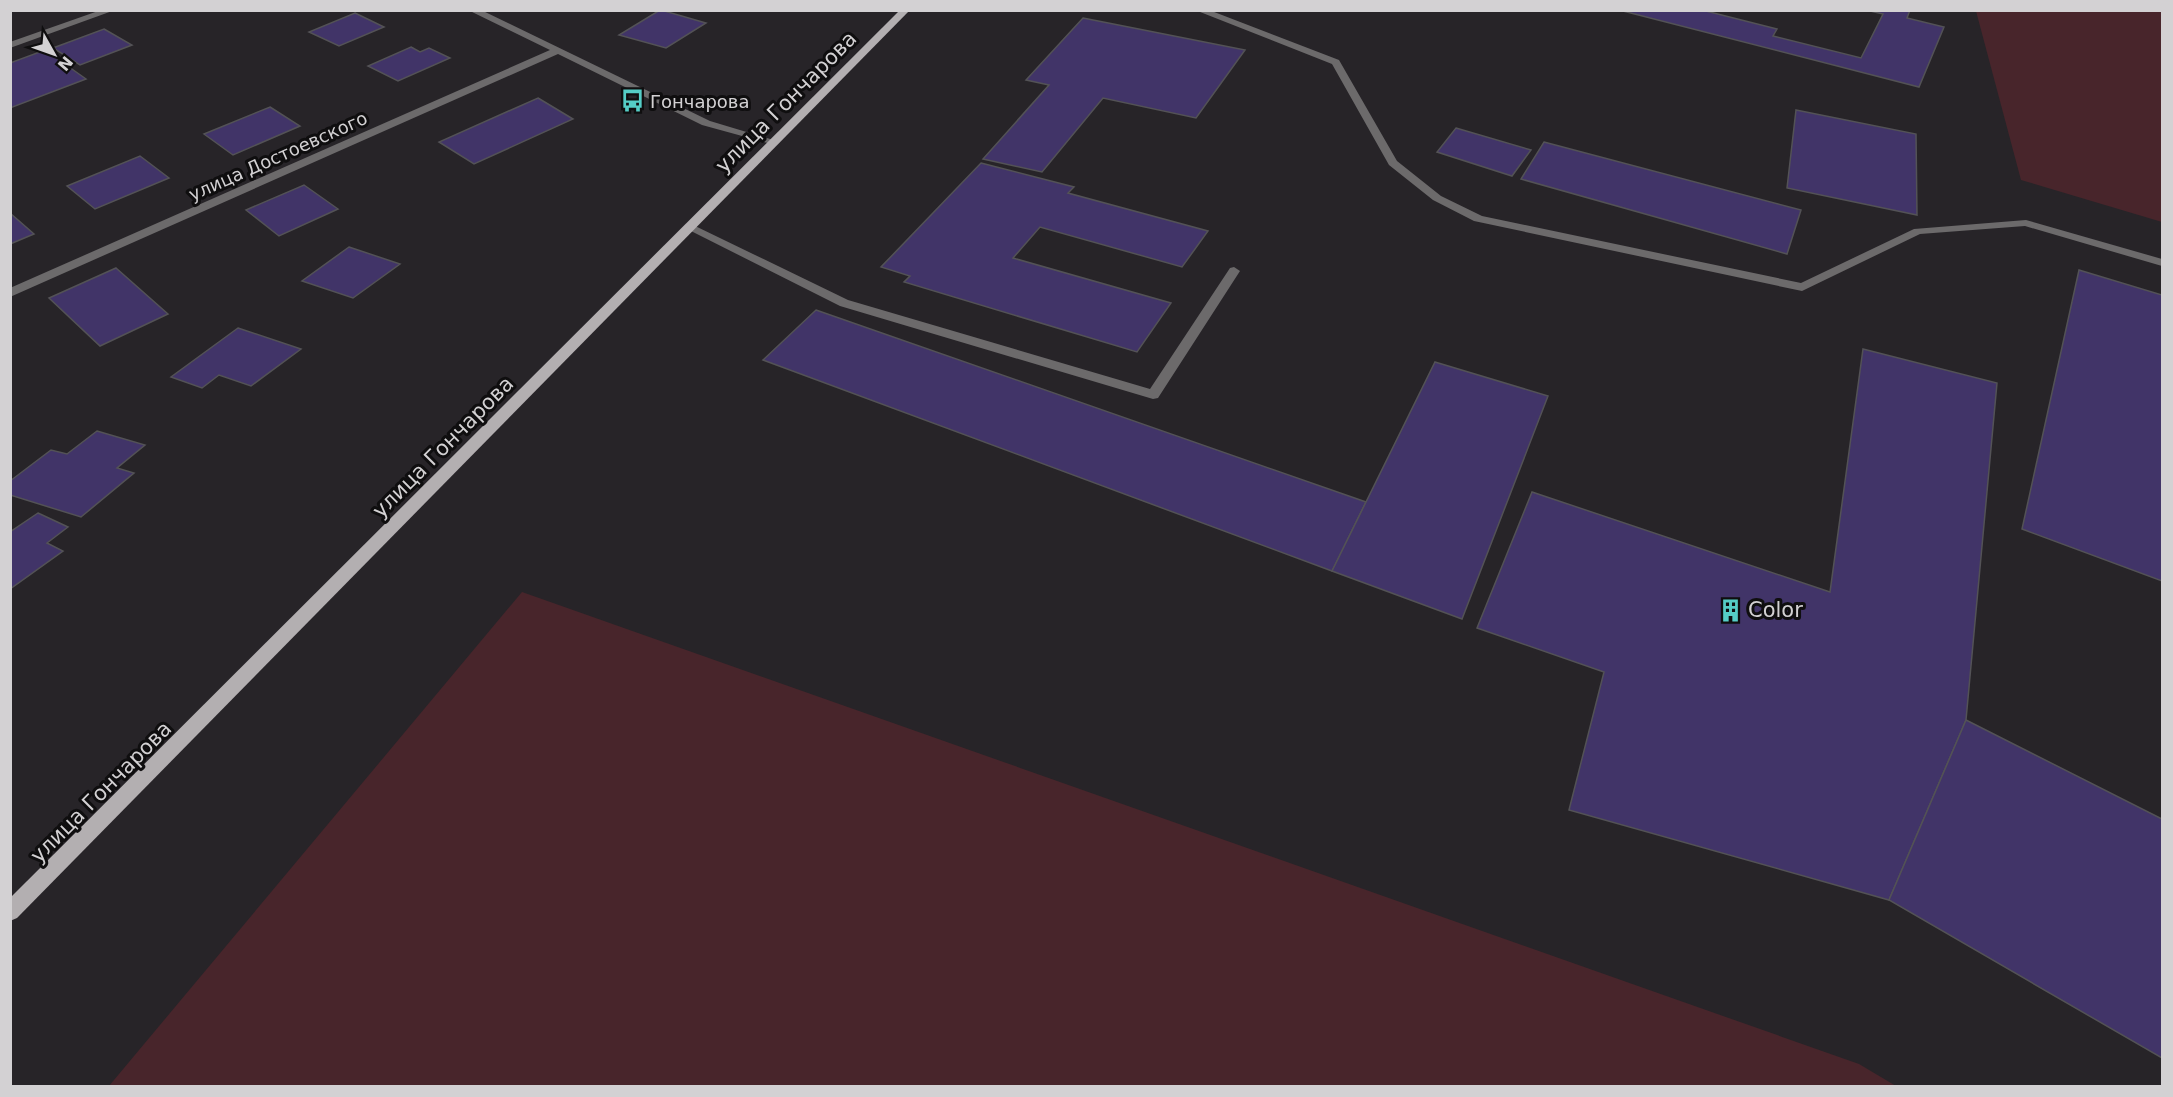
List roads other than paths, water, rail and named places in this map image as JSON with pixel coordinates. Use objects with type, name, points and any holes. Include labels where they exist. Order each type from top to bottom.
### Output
[{"type":"main road","name":"улица Гончарова","points":[[10,912],[906,10]]},
{"type":"street","points":[[10,45],[111,10]]},
{"type":"street","points":[[472,10],[706,123],[775,142]]},
{"type":"street","points":[[1199,10],[1336,62],[1393,163],[1437,198],[1478,219],[1802,287],[1918,231],[2026,223],[2163,263]]},
{"type":"street","name":"улица Достоевского","points":[[10,293],[558,50]]},
{"type":"street","points":[[691,227],[844,303],[1153,395],[1234,271]]},
{"type":"place","name":"Гончарова","points":[[632,101]]},
{"type":"place","name":"Color","points":[[1730,610]]}]
